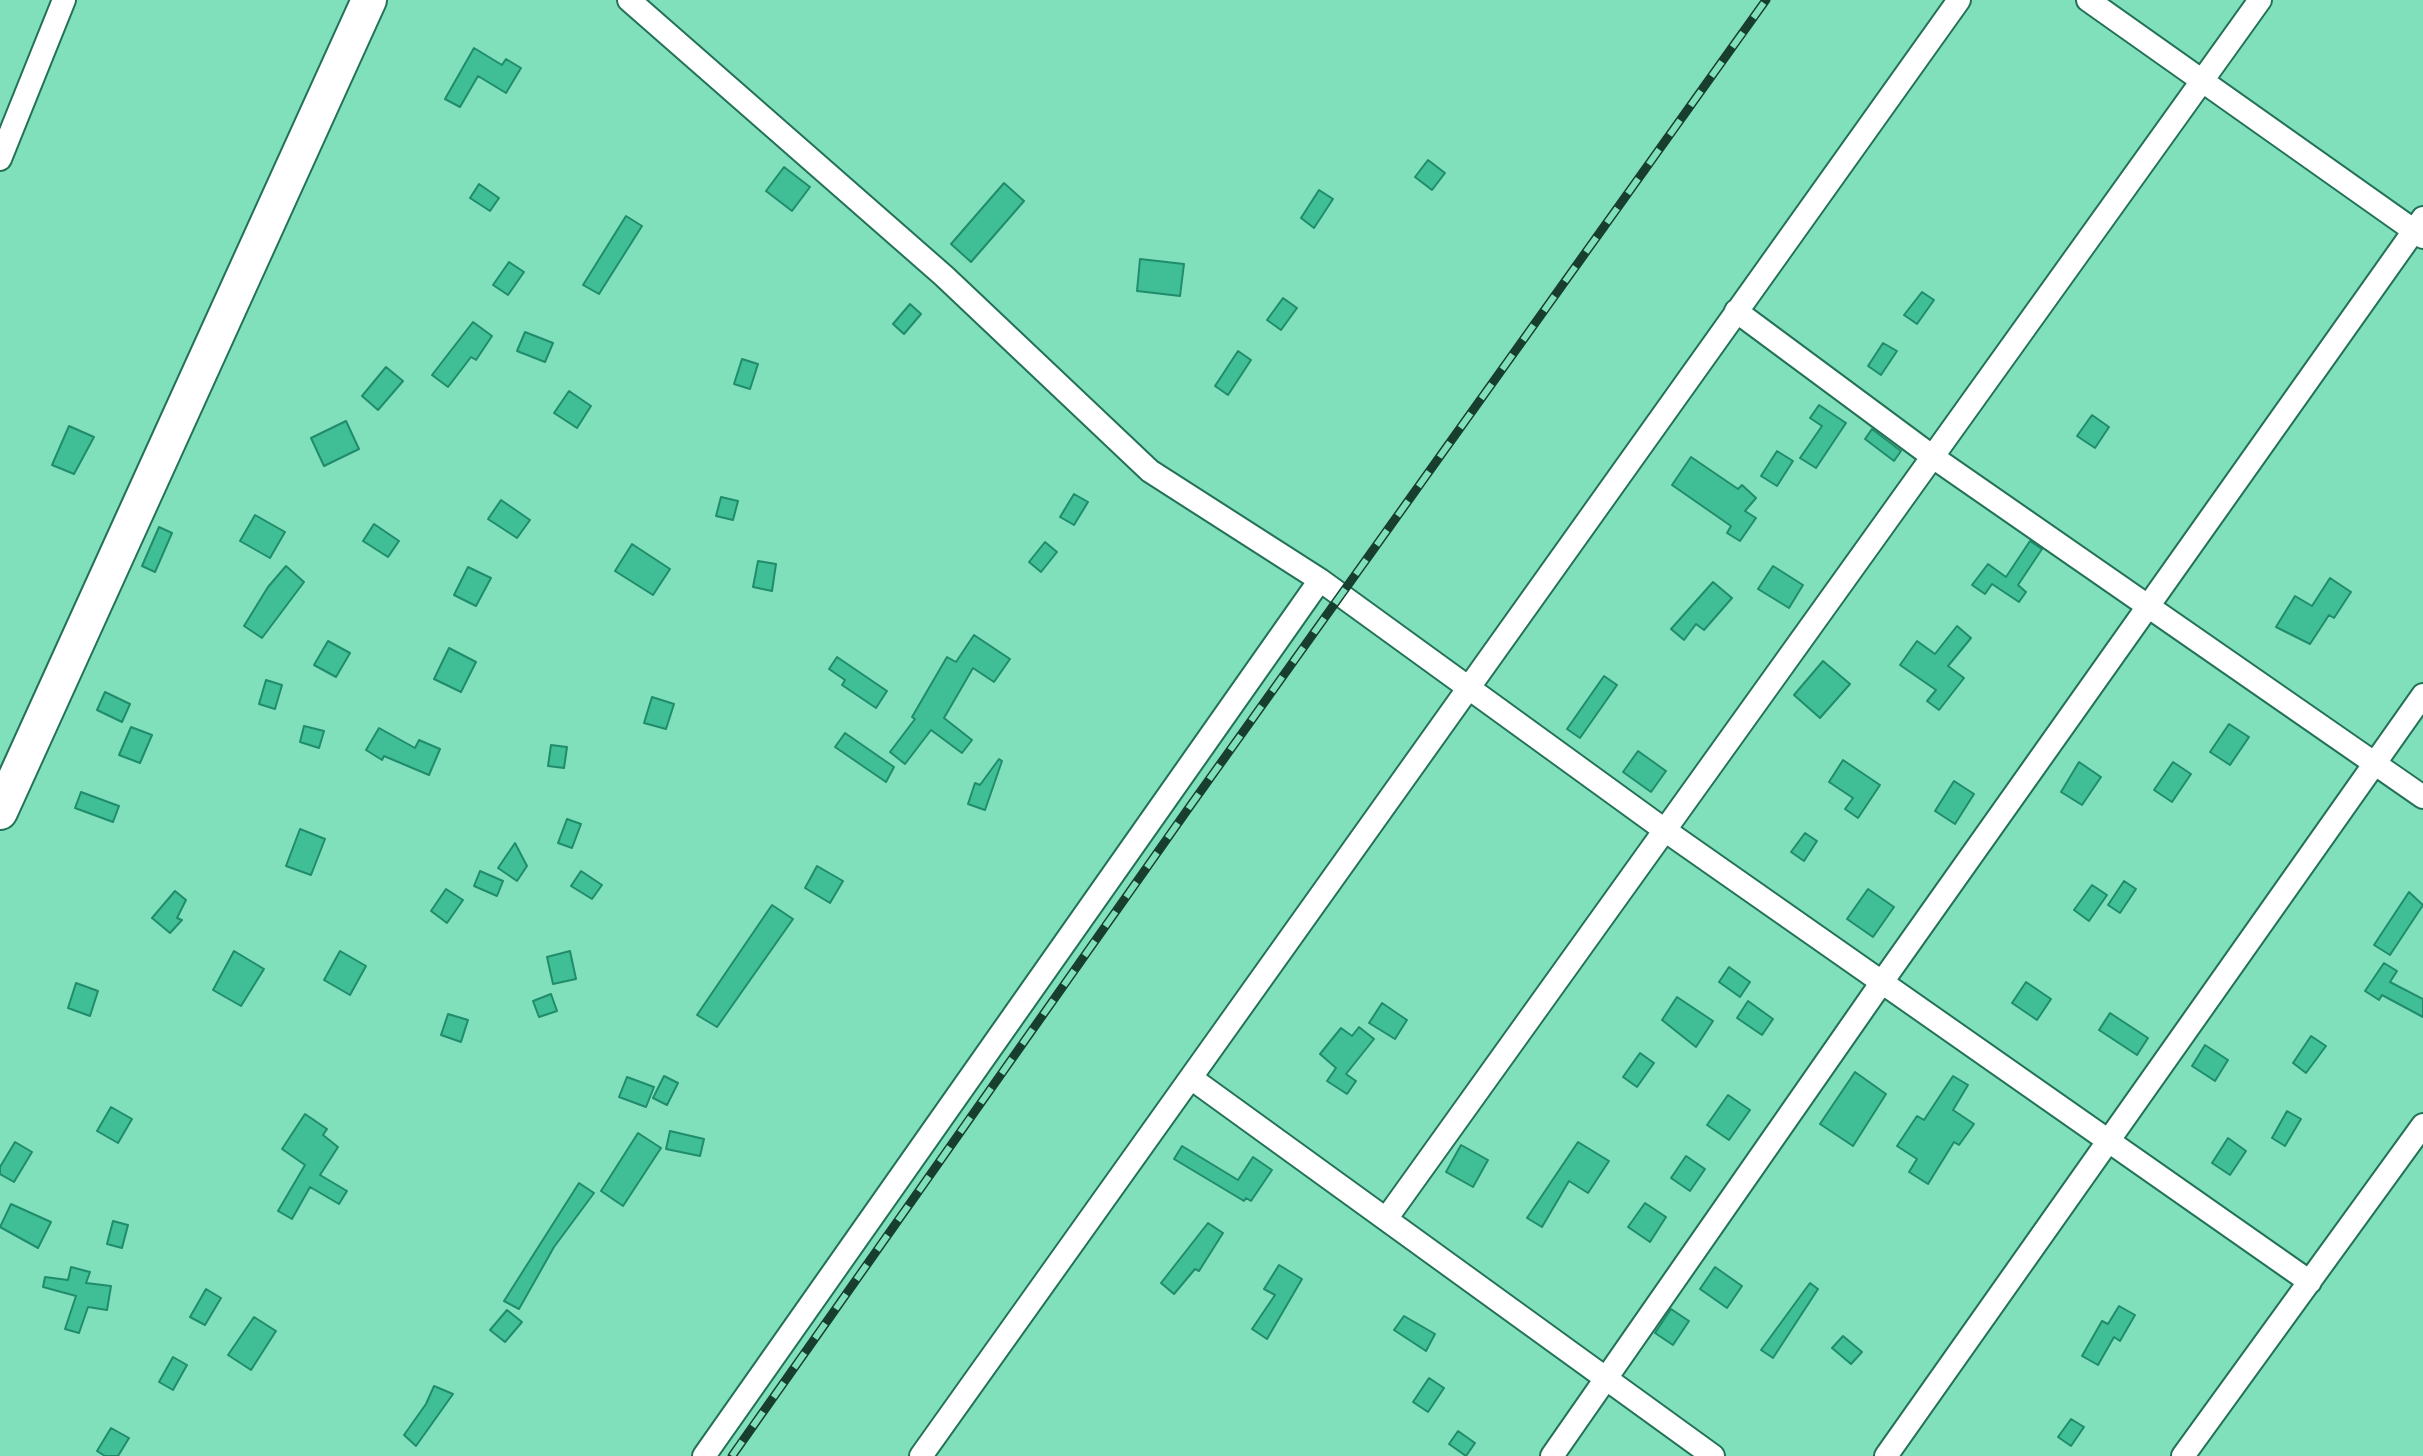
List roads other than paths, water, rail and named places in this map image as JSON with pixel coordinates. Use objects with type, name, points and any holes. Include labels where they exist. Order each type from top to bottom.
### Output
[{"type":"main road","points":[[0,812],[369,0]]},
{"type":"street","points":[[0,159],[64,0]]},
{"type":"street","points":[[629,0],[944,276],[1150,471],[1320,580],[1466,689],[1666,831],[2310,1282]]},
{"type":"street","points":[[932,1452],[1466,689],[1959,0]]},
{"type":"street","points":[[1552,1456],[1882,982],[2420,228],[2088,0]]},
{"type":"street","points":[[1386,1219],[2260,0]]},
{"type":"street","points":[[1736,311],[1933,457],[2423,797]]},
{"type":"street","points":[[704,1456],[1320,580]]},
{"type":"street","points":[[1886,1456],[2423,695]]},
{"type":"street","points":[[1191,1078],[1713,1456]]},
{"type":"street","points":[[2183,1456],[2423,1125]]},
{"type":"railway","points":[[732,1456],[1188,809],[1766,0]]}]
